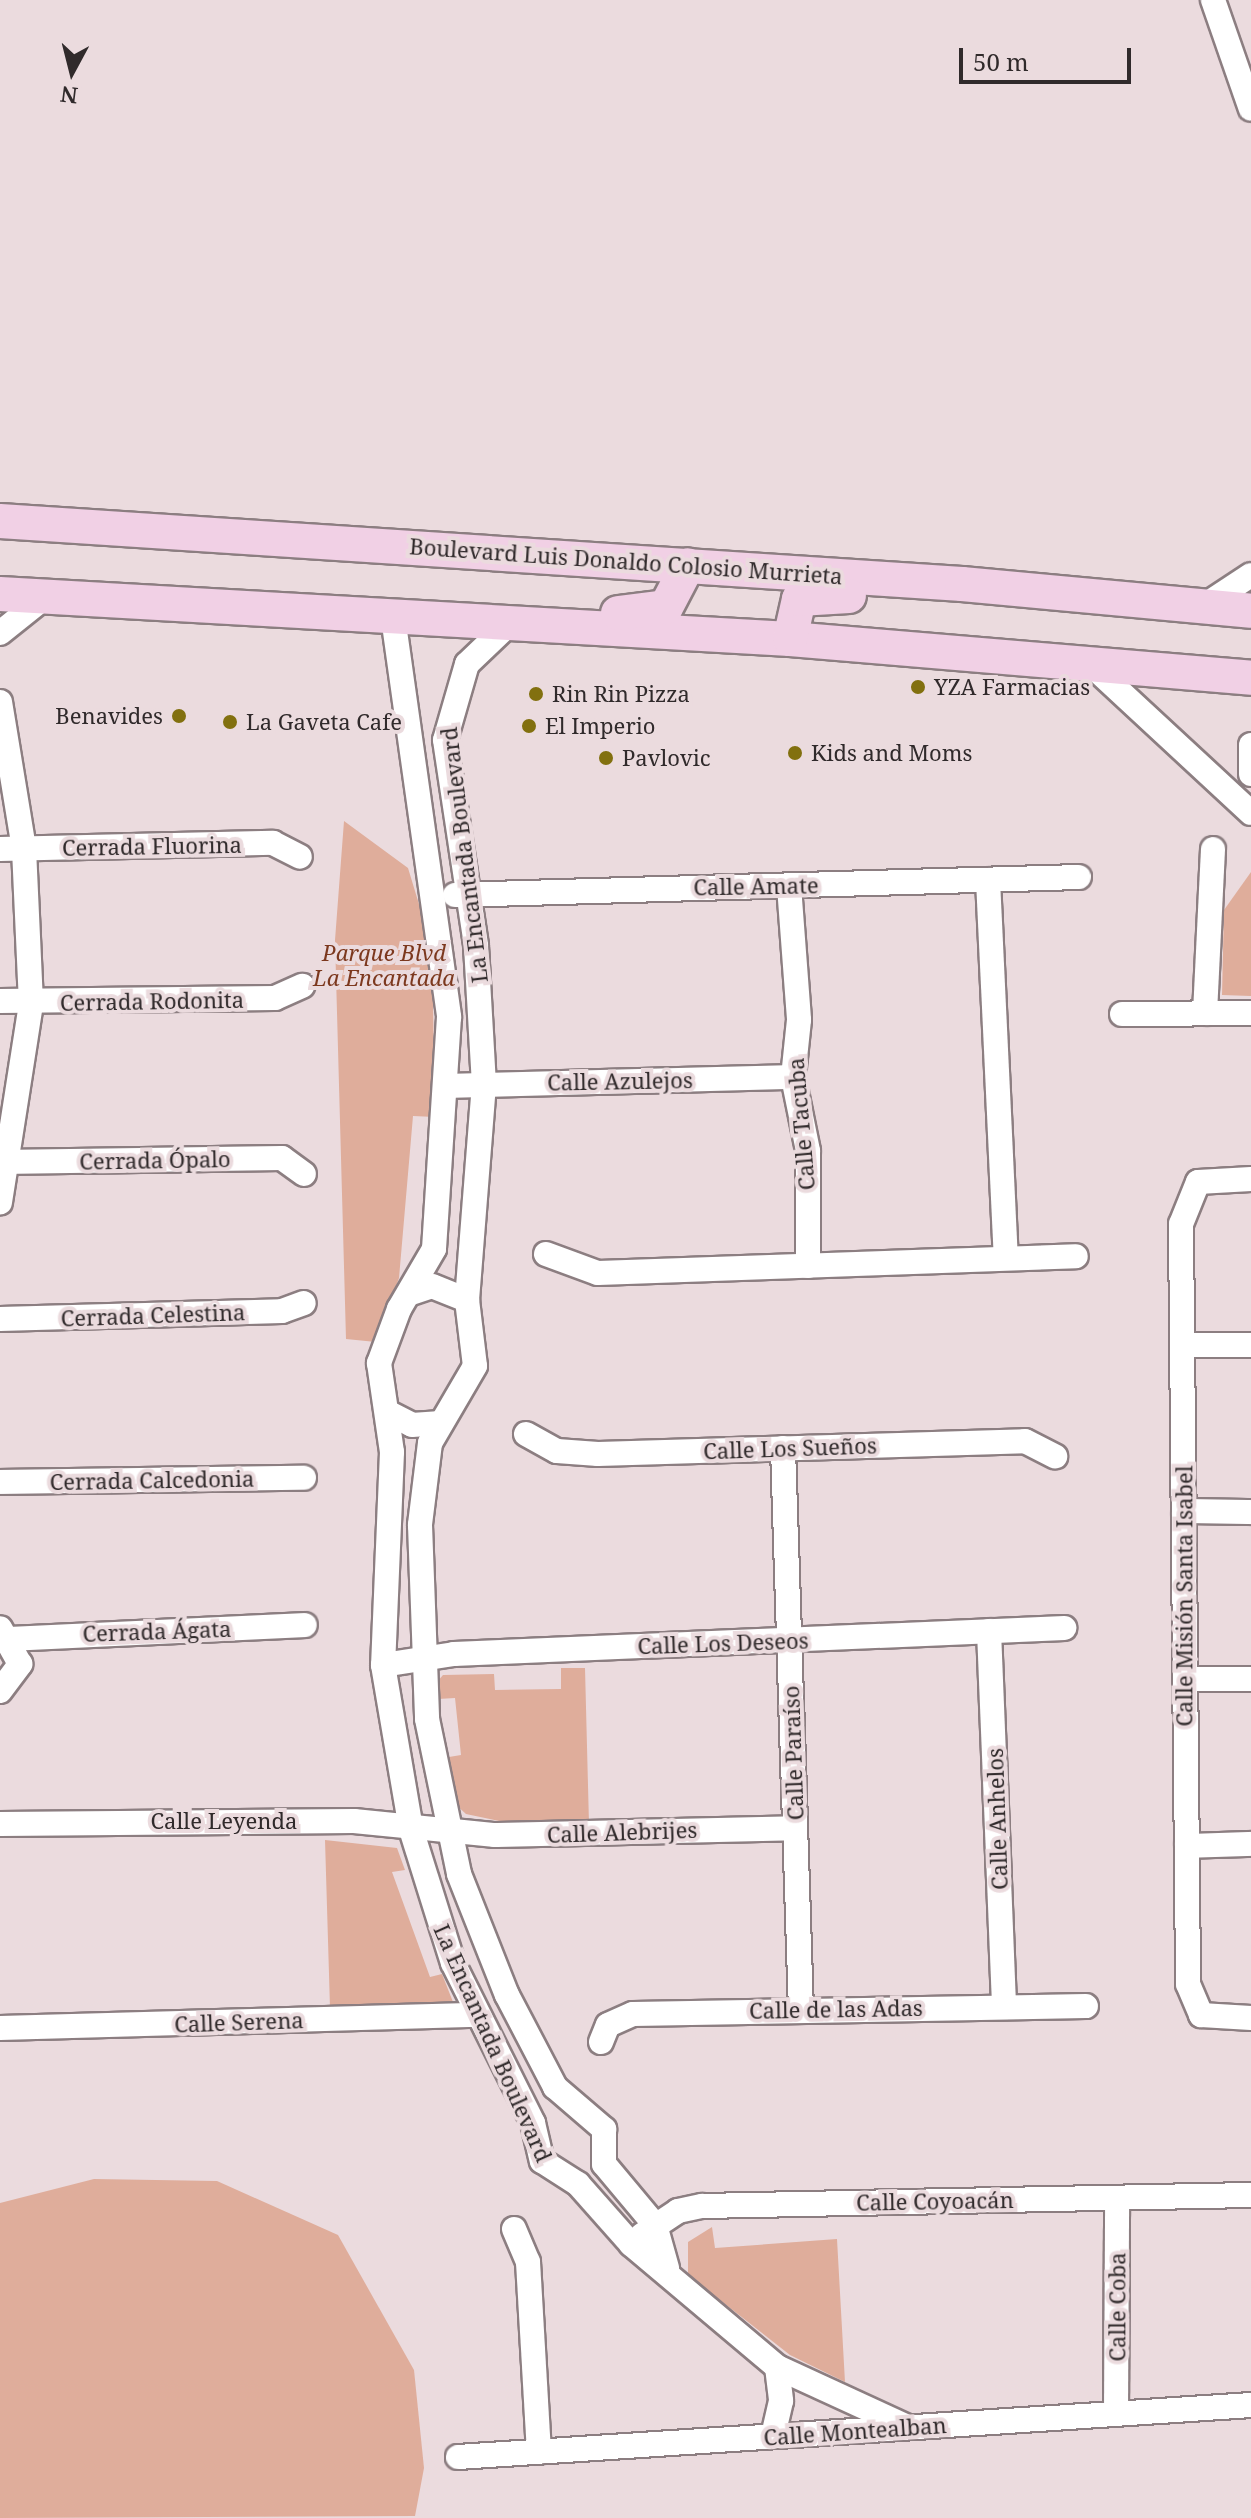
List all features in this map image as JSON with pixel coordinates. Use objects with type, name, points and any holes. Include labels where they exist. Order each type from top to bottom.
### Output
[{"type":"main road","name":"Boulevard Luis Donaldo Colosio Murrieta","points":[[0,521],[688,565],[1076,594],[1251,611]]},
{"type":"main road","points":[[549,625],[572,614],[666,607],[688,565]]},
{"type":"main road","points":[[0,594],[790,639],[1251,678]]},
{"type":"main road","points":[[790,639],[793,606],[809,595],[963,605],[1076,594]]},
{"type":"street","points":[[1213,0],[1251,109]]},
{"type":"street","points":[[1204,606],[1251,575]]},
{"type":"street","points":[[0,633],[46,596]]},
{"type":"street","name":"La Encantada Boulevard","points":[[393,617],[449,1017],[447,1086],[434,1249],[379,1363],[387,1412],[383,1665],[411,1829],[453,1963],[533,2123],[542,2161],[578,2184],[631,2244],[667,2268],[777,2367],[908,2427]]},
{"type":"street","name":"La Encantada Boulevard","points":[[510,623],[467,664],[447,715],[469,894],[484,1084],[467,1300],[475,1366],[430,1443],[420,1525],[421,1659],[448,1834],[530,2040],[566,2102],[604,2129],[604,2164]]},
{"type":"street","points":[[1088,662],[1251,813]]},
{"type":"street","points":[[0,702],[12,849],[31,1004],[0,1203]]},
{"type":"street","points":[[1251,745],[1251,774]]},
{"type":"street","name":"Cerrada Fluorina","points":[[12,849],[273,843],[300,857]]},
{"type":"street","points":[[1205,1013],[1213,849]]},
{"type":"street","name":"Calle Amate","points":[[433,896],[1079,877]]},
{"type":"street","points":[[988,880],[1006,1257]]},
{"type":"street","name":"Calle Tacuba","points":[[789,886],[799,1020],[793,1077],[808,1151],[808,1266]]},
{"type":"street","name":"Cerrada Rodonita","points":[[0,1001],[31,1004],[275,998],[302,986]]},
{"type":"street","points":[[1122,1014],[1251,1013]]},
{"type":"street","name":"Calle Azulejos","points":[[447,1086],[793,1077]]},
{"type":"street","name":"Cerrada Ópalo","points":[[4,1162],[282,1158],[304,1174]]},
{"type":"street","name":"Calle Misión Santa Isabel","points":[[1251,1179],[1215,1178],[1190,1189],[1181,1224],[1187,1846],[1193,2005],[1219,2019],[1251,2018]]},
{"type":"street","points":[[546,1254],[598,1273],[1076,1256]]},
{"type":"street","points":[[411,1293],[441,1287],[467,1300]]},
{"type":"street","name":"Cerrada Celestina","points":[[0,1319],[282,1311],[304,1303]]},
{"type":"street","points":[[1182,1345],[1251,1345]]},
{"type":"street","points":[[387,1412],[412,1425],[441,1423]]},
{"type":"street","name":"Calle Los Sueños","points":[[526,1434],[576,1453],[1025,1441],[1055,1456]]},
{"type":"street","name":"Calle Paraíso","points":[[783,1448],[801,2010]]},
{"type":"street","name":"Cerrada Calcedonia","points":[[0,1482],[304,1478]]},
{"type":"street","points":[[1184,1511],[1251,1512]]},
{"type":"street","name":"Cerrada Ágata","points":[[4,1633],[305,1625]]},
{"type":"street","name":"Calle Los Deseos","points":[[383,1665],[421,1659],[1064,1628]]},
{"type":"street","name":"Calle Anhelos","points":[[989,1631],[1004,2007]]},
{"type":"street","points":[[0,1691],[20,1664],[4,1633]]},
{"type":"street","points":[[1185,1679],[1251,1679]]},
{"type":"street","name":"Calle Leyenda","points":[[0,1824],[354,1821],[448,1834]]},
{"type":"street","name":"Calle Alebrijes","points":[[448,1834],[795,1828]]},
{"type":"street","points":[[1187,1846],[1251,1844]]},
{"type":"street","name":"Calle de las Adas","points":[[601,2042],[608,2025],[633,2014],[1086,2006]]},
{"type":"street","name":"Calle Serena","points":[[0,2028],[478,2015]]},
{"type":"street","points":[[498,2057],[530,2040]]},
{"type":"street","points":[[578,2184],[604,2164],[655,2225],[667,2268]]},
{"type":"street","name":"Calle Coyoacán","points":[[631,2244],[678,2211],[758,2202],[1251,2195]]},
{"type":"street","name":"Calle Coba","points":[[1116,2414],[1117,2199]]},
{"type":"street","points":[[514,2229],[528,2262],[539,2452]]},
{"type":"street","points":[[773,2436],[781,2401],[777,2367]]},
{"type":"street","name":"Calle Montealban","points":[[458,2457],[1251,2405]]},
{"type":"green space","name":"Parque Blvd La Encantada","points":[[344,821],[408,868],[432,947],[435,1117],[413,1116],[399,1278],[376,1342],[346,1339],[335,940]]},
{"type":"green space","points":[[1251,872],[1251,996],[1222,995],[1224,910]]},
{"type":"green space","points":[[561,1668],[585,1668],[589,1824],[518,1825],[466,1814],[454,1803],[449,1757],[461,1755],[455,1698],[438,1699],[437,1682],[443,1675],[494,1674],[495,1690],[561,1689]]},
{"type":"green space","points":[[325,1840],[397,1848],[405,1870],[392,1872],[430,1977],[442,1974],[453,2002],[330,2008]]},
{"type":"green space","points":[[94,2179],[217,2181],[338,2235],[414,2370],[424,2468],[415,2516],[0,2518],[0,2203]]},
{"type":"green space","points":[[712,2227],[715,2248],[837,2239],[845,2382],[790,2355],[688,2275],[688,2242]]},
{"type":"place","name":"YZA Farmacias","points":[[918,687]]},
{"type":"place","name":"Rin Rin Pizza","points":[[536,694]]},
{"type":"place","name":"Benavides","points":[[179,716]]},
{"type":"place","name":"La Gaveta Cafe","points":[[230,722]]},
{"type":"place","name":"El Imperio","points":[[529,726]]},
{"type":"place","name":"Kids and Moms","points":[[795,753]]},
{"type":"place","name":"Pavlovic","points":[[606,758]]}]
